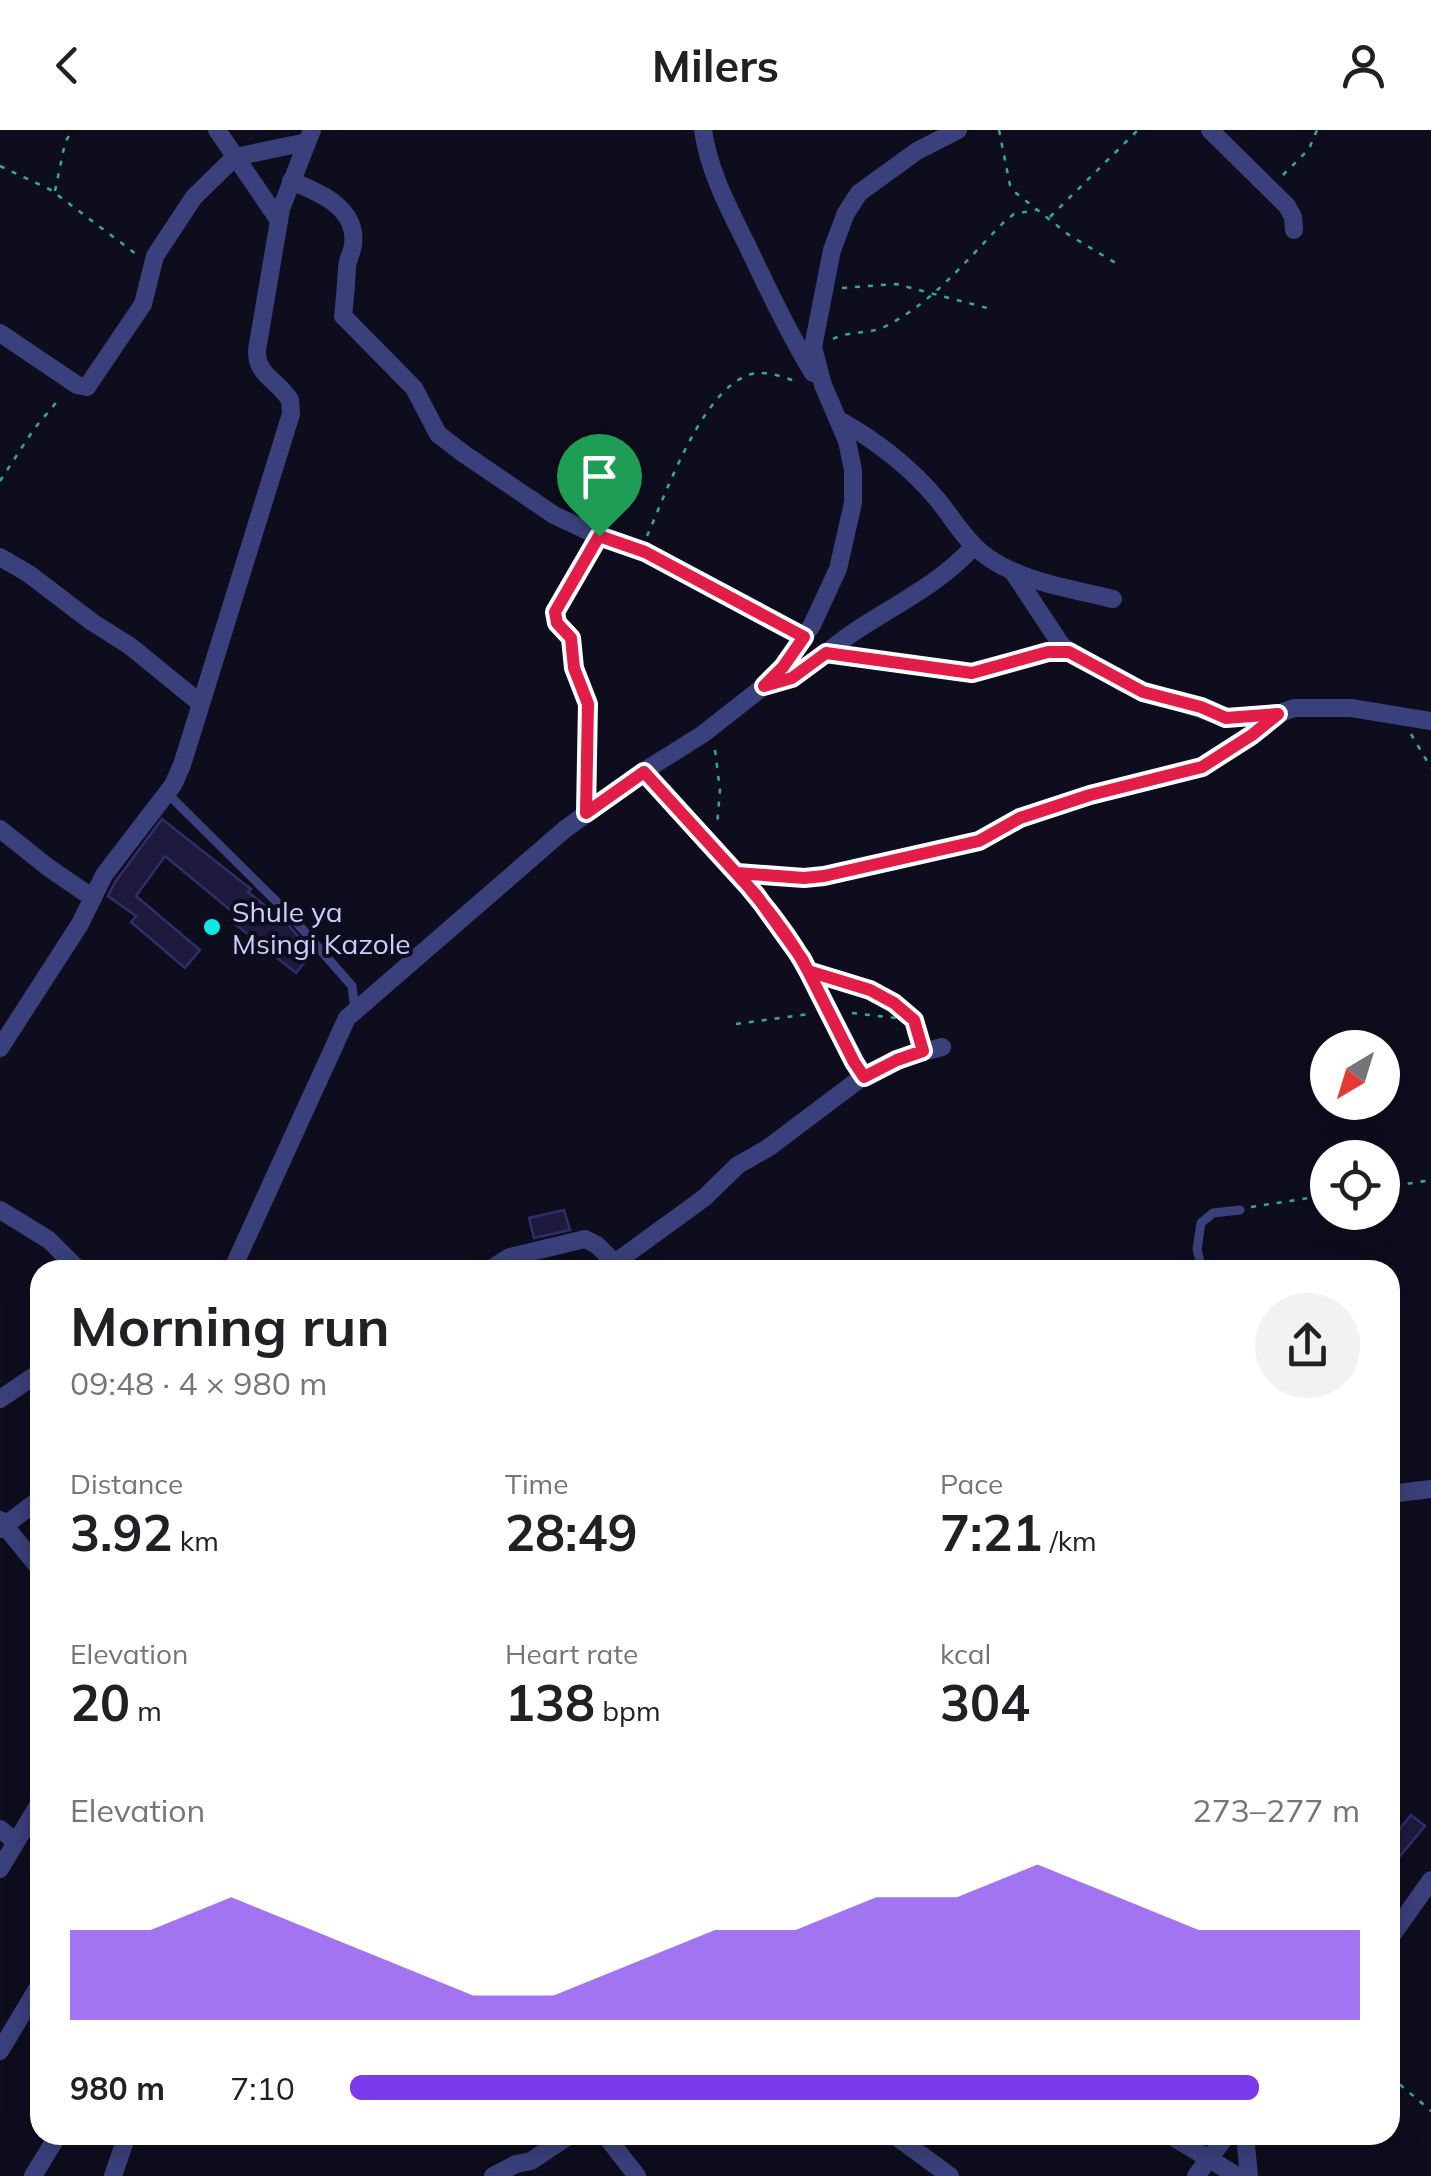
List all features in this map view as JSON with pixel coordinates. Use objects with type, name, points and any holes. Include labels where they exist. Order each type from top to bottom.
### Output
[{"type":"street","points":[[217,130],[278,219]]},
{"type":"street","points":[[237,1260],[316,1090],[333,1043],[356,1009],[586,813],[764,686],[804,637],[838,569],[853,504],[853,470],[841,421],[772,301],[710,167],[703,130]]},
{"type":"street","points":[[824,388],[813,347],[821,294],[839,231],[855,197],[917,151],[958,130]]},
{"type":"street","points":[[1210,130],[1290,209],[1294,230]]},
{"type":"street","points":[[0,333],[86,387],[143,304],[151,265],[194,197],[235,157],[310,136]]},
{"type":"street","points":[[0,1048],[80,924],[112,863],[178,776],[291,414],[287,395],[264,375],[256,358],[278,219],[310,136]]},
{"type":"street","points":[[291,181],[334,203],[350,220],[353,245],[347,266],[343,316],[414,388],[438,434],[554,514],[640,551],[804,637]]},
{"type":"street","points":[[841,421],[897,459],[933,494],[974,546],[1012,572],[1036,604],[1052,635],[1069,652],[1143,692],[1201,707],[1226,718],[1324,705],[1431,721]]},
{"type":"street","points":[[764,686],[792,678],[855,631],[934,583],[974,546]]},
{"type":"street","points":[[0,557],[130,646],[200,703]]},
{"type":"street","points":[[1012,572],[1114,599]]},
{"type":"street","points":[[737,873],[824,876],[979,841],[1020,818],[1090,795],[1202,767],[1278,714]]},
{"type":"street","points":[[644,772],[737,873],[808,971],[864,1077]]},
{"type":"street","points":[[0,829],[93,898]]},
{"type":"street","points":[[626,1260],[704,1198],[738,1164],[768,1148],[864,1077],[897,1060],[933,1049]]},
{"type":"street","points":[[0,1210],[49,1240],[69,1260]]},
{"type":"street","points":[[505,1260],[585,1239],[597,1244],[613,1260]]},
{"type":"street","points":[[0,1399],[30,1379]]},
{"type":"street","points":[[1400,1493],[1431,1489]]},
{"type":"street","points":[[30,1506],[1,1525],[30,1558]]},
{"type":"street","points":[[0,1869],[30,1819]]},
{"type":"street","points":[[0,1829],[16,1842]]},
{"type":"street","points":[[1400,1923],[1431,1880]]},
{"type":"street","points":[[0,2052],[30,2001]]},
{"type":"street","points":[[33,2176],[52,2145]]},
{"type":"street","points":[[112,2176],[124,2145]]},
{"type":"street","points":[[493,2176],[531,2161],[555,2145]]},
{"type":"street","points":[[613,2145],[637,2176]]},
{"type":"street","points":[[908,2145],[950,2176]]},
{"type":"street","points":[[1185,2145],[1237,2176]]},
{"type":"street","points":[[1196,2176],[1221,2145]]},
{"type":"street","points":[[1246,2145],[1249,2176]]},
{"type":"lane","points":[[167,792],[326,955],[352,986],[356,1009]]},
{"type":"lane","points":[[1200,1260],[1197,1249],[1202,1223],[1214,1213],[1240,1210]]},
{"type":"path","points":[[55,192],[65,143],[72,130]]},
{"type":"path","points":[[999,130],[1010,185],[1036,210],[1119,265]]},
{"type":"path","points":[[1048,218],[1138,130]]},
{"type":"path","points":[[1265,186],[1288,171],[1309,149],[1318,130]]},
{"type":"path","points":[[0,166],[55,192],[151,265]]},
{"type":"path","points":[[813,347],[843,334],[886,326],[937,294],[1004,221],[1014,214],[1036,210]]},
{"type":"path","points":[[821,294],[880,283],[991,309]]},
{"type":"path","points":[[640,551],[679,456],[713,402],[756,373],[824,388]]},
{"type":"path","points":[[0,481],[41,420],[77,384]]},
{"type":"path","points":[[586,813],[588,704],[574,668],[571,638],[557,623],[555,612],[599,536]]},
{"type":"path","points":[[826,653],[972,673],[1048,652],[1069,652]]},
{"type":"path","points":[[1401,716],[1431,768]]},
{"type":"path","points":[[715,724],[720,790],[718,853]]},
{"type":"path","points":[[808,971],[880,994],[914,1020],[933,1049]]},
{"type":"path","points":[[736,1024],[828,1011],[914,1020]]},
{"type":"path","points":[[1400,1185],[1431,1180]]},
{"type":"path","points":[[1240,1210],[1310,1199]]},
{"type":"path","points":[[1400,2085],[1431,2111]]},
{"type":"building","points":[[162,819],[251,889],[248,892],[286,922],[312,953],[296,973],[230,920],[235,914],[165,856],[136,896],[200,950],[185,968],[131,922],[136,916],[108,896]]},
{"type":"building","points":[[564,1210],[570,1230],[534,1238],[529,1218]]},
{"type":"building","points":[[1411,1815],[1425,1826],[1400,1856],[1400,1829]]},
{"type":"place","name":"Shule ya Msingi Kazole","points":[[212,927]]},
{"type":"route","points":[[599,536],[555,612],[557,623],[571,638],[574,668],[588,704],[586,813],[644,772],[756,895],[802,959],[854,1062],[864,1077],[923,1051],[914,1020],[880,994],[858,985],[836,980],[808,971],[756,895],[737,873],[824,876],[979,841],[1020,818],[1090,795],[1202,767],[1278,714],[1226,718],[1201,707],[1143,692],[1069,652],[1048,652],[972,673],[826,653],[792,678],[764,686],[804,637],[645,552],[599,536]]}]
